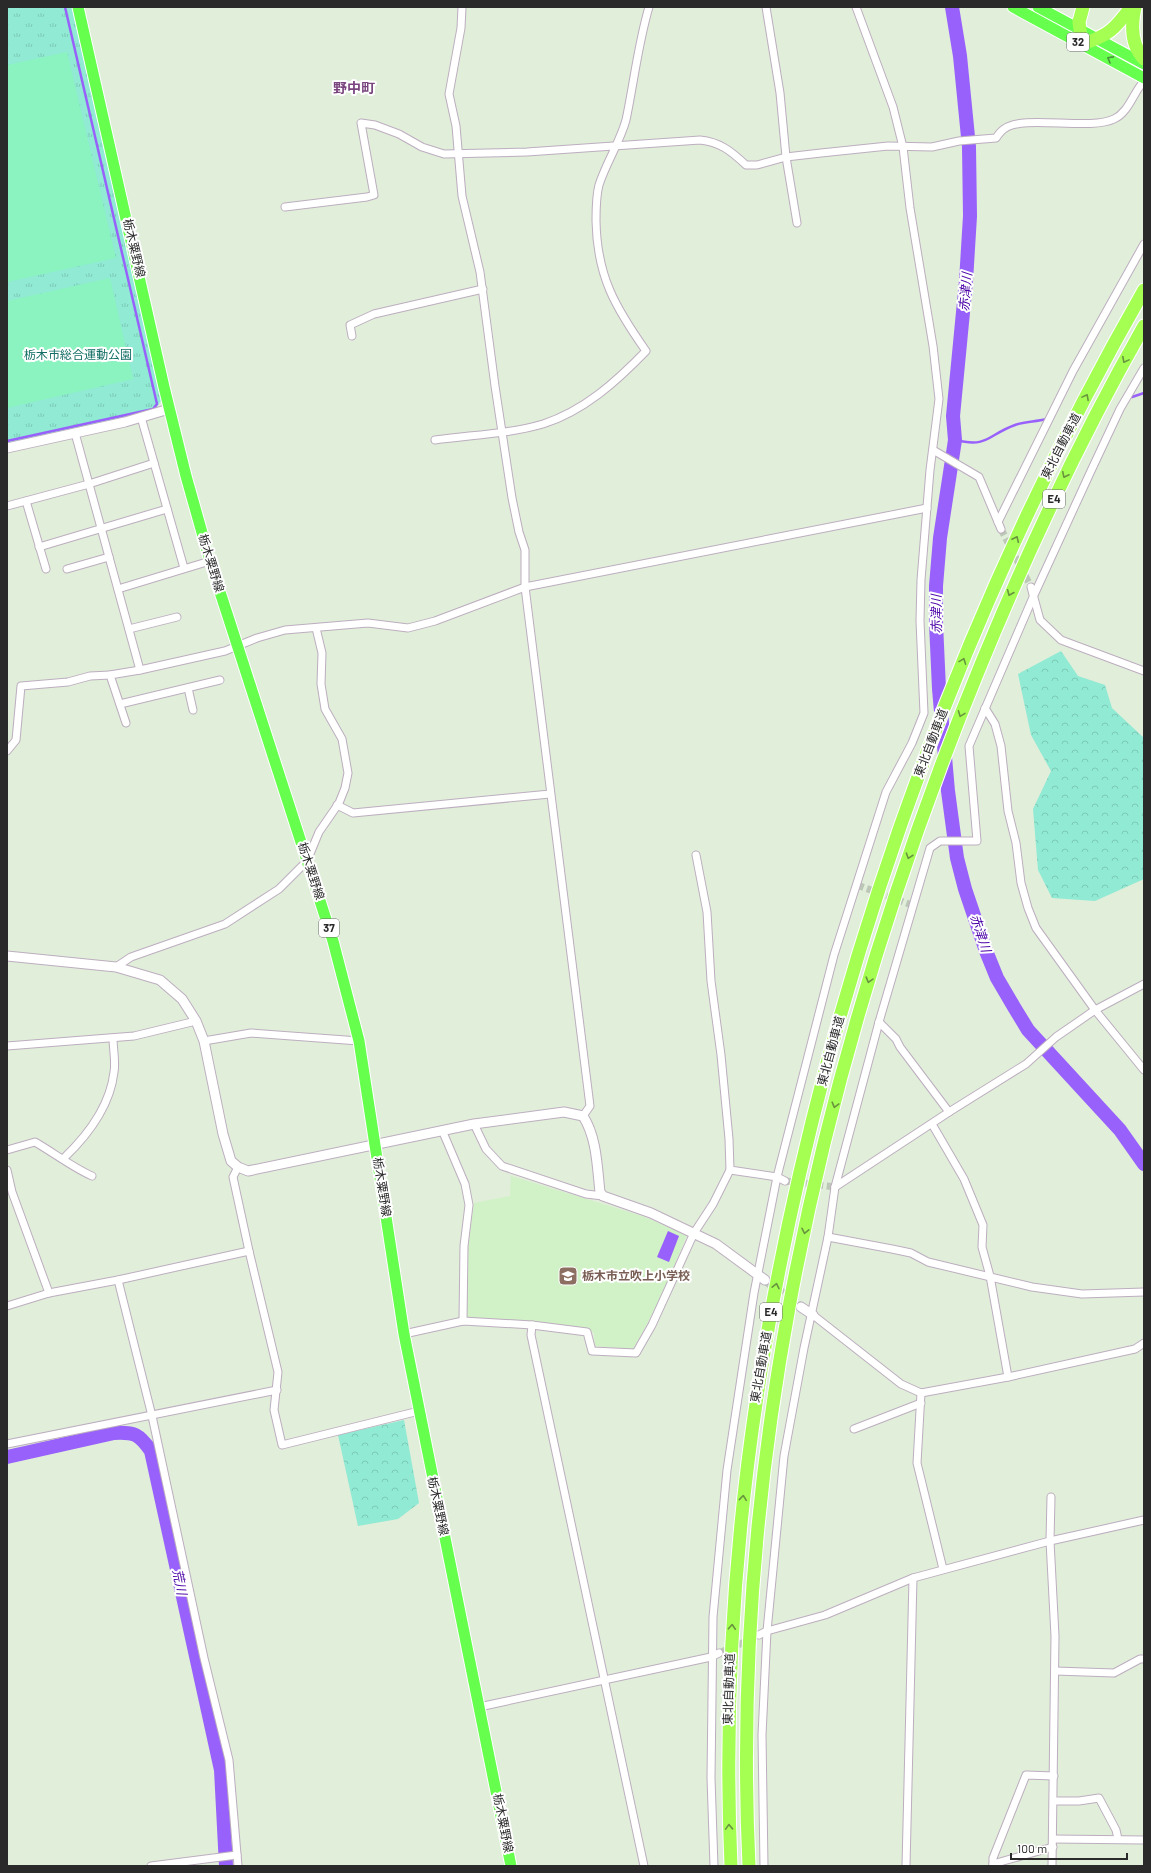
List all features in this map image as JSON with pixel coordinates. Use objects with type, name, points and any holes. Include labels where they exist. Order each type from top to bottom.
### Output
[{"type":"highway","points":[[1083,7],[1079,22],[1082,44],[1097,40],[1108,34],[1117,27],[1131,7]]},
{"type":"highway","points":[[1135,7],[1133,34],[1138,50],[1144,59]]},
{"type":"highway","name":"東北自動車道","points":[[731,1866],[728,1707],[733,1591],[745,1476],[758,1384],[793,1202],[813,1118],[860,946],[878,888],[918,775],[972,639],[998,576],[1056,456],[1116,339],[1144,290]]},
{"type":"highway","name":"東北自動車道","points":[[749,1866],[745,1755],[748,1654],[756,1539],[776,1386],[796,1272],[829,1127],[872,970],[922,819],[975,677],[1014,585],[1053,500],[1144,326]]},
{"type":"main road","name":"栃木粟野線","points":[[78,7],[169,409],[210,561],[345,981],[359,1041],[404,1334],[511,1866]]},
{"type":"main road","name":"32","points":[[1012,7],[1144,78]]},
{"type":"main road","name":"32","points":[[1038,7],[1144,64]]},
{"type":"street","points":[[462,7],[461,28],[449,94],[459,154],[459,178],[483,289],[502,432],[519,532],[525,550],[525,587],[590,1106],[583,1116]]},
{"type":"street","points":[[435,440],[502,432],[544,424],[576,409],[618,380],[646,351],[627,324],[611,294],[600,265],[596,243],[596,209],[599,186],[625,122],[638,48],[649,7]]},
{"type":"street","points":[[766,7],[780,93],[786,157],[797,223]]},
{"type":"street","points":[[714,1866],[711,1778],[711,1657],[718,1559],[727,1470],[758,1274],[777,1177],[834,955],[886,792],[912,743],[924,713],[920,621],[927,508],[939,399],[933,346],[910,208],[903,147],[893,106],[856,7]]},
{"type":"street","points":[[285,207],[374,195],[361,123],[375,125],[399,134],[422,147],[444,154],[480,155],[700,140],[713,142],[733,152],[746,165],[757,165],[786,157],[888,146],[932,147],[959,141],[996,138],[1005,128],[1016,124],[1087,123],[1113,120],[1123,113],[1144,81]]},
{"type":"street","points":[[998,522],[1073,371],[1144,244]]},
{"type":"street","points":[[352,336],[350,325],[374,314],[483,289]]},
{"type":"street","points":[[764,1866],[762,1735],[767,1631],[784,1456],[804,1348],[813,1315],[828,1237],[835,1187],[879,1022],[930,848],[940,842],[977,840],[969,746],[1034,595],[1120,409],[1144,368]]},
{"type":"street","points":[[7,448],[75,433],[169,409]]},
{"type":"street","points":[[141,417],[184,568]]},
{"type":"street","points":[[75,433],[140,670]]},
{"type":"street","points":[[933,450],[974,472],[980,477],[1001,529]]},
{"type":"street","points":[[7,506],[90,484],[154,463]]},
{"type":"street","points":[[26,501],[46,569]]},
{"type":"street","points":[[7,751],[16,740],[21,686],[68,682],[90,676],[110,675],[140,670],[225,651],[257,638],[285,630],[368,623],[408,628],[435,621],[525,587],[927,508]]},
{"type":"street","points":[[39,547],[167,509]]},
{"type":"street","points":[[67,569],[109,557]]},
{"type":"street","points":[[118,589],[210,561]]},
{"type":"street","points":[[1031,587],[1040,620],[1061,640],[1144,671]]},
{"type":"street","points":[[129,629],[177,617]]},
{"type":"street","points":[[116,967],[131,957],[225,924],[279,889],[297,874],[307,861],[319,832],[337,805],[346,788],[348,764],[342,739],[325,709],[321,684],[322,653],[316,628]]},
{"type":"street","points":[[110,675],[126,723]]},
{"type":"street","points":[[120,704],[220,680]]},
{"type":"street","points":[[188,688],[193,710]]},
{"type":"street","points":[[985,708],[995,724],[1001,746],[1008,810],[1016,843],[1021,884],[1036,928],[1095,1010],[1144,1070]]},
{"type":"street","points":[[337,805],[353,813],[550,794]]},
{"type":"street","points":[[404,1334],[463,1321],[532,1325],[587,1332],[592,1351],[636,1353],[652,1325],[694,1233],[713,1204],[730,1170],[729,1139],[721,1055],[711,981],[707,912],[696,854]]},
{"type":"street","points":[[7,956],[116,967],[160,980],[182,999],[196,1020],[204,1041],[228,1151],[232,1161],[238,1167],[248,1171],[266,1168],[442,1130],[474,1124],[564,1112],[583,1116],[589,1125],[594,1145],[600,1192],[603,1196]]},
{"type":"street","points":[[835,1187],[912,1135],[932,1124],[1028,1063],[1052,1040],[1095,1010],[1144,984]]},
{"type":"street","points":[[7,1046],[134,1036],[196,1020]]},
{"type":"street","points":[[879,1022],[896,1039],[900,1047],[949,1112]]},
{"type":"street","points":[[204,1041],[251,1033],[359,1041]]},
{"type":"street","points":[[64,1158],[86,1136],[105,1104],[114,1071],[113,1038]]},
{"type":"street","points":[[474,1124],[486,1149],[502,1166],[586,1194],[603,1196],[651,1213],[716,1244],[766,1280]]},
{"type":"street","points":[[932,1124],[964,1179],[982,1225],[982,1247],[990,1276],[1008,1377]]},
{"type":"street","points":[[442,1130],[465,1184],[469,1205],[464,1246],[463,1321]]},
{"type":"street","points":[[7,1150],[35,1142],[64,1158],[76,1168],[92,1176]]},
{"type":"street","points":[[238,1167],[233,1177],[278,1372],[274,1410],[282,1445],[419,1411]]},
{"type":"street","points":[[7,1170],[12,1192],[49,1293]]},
{"type":"street","points":[[730,1170],[777,1177],[785,1180]]},
{"type":"street","points":[[828,1237],[911,1253],[928,1262],[1032,1287],[1082,1294],[1144,1292]]},
{"type":"street","points":[[7,1306],[49,1293],[118,1280],[249,1251]]},
{"type":"street","points":[[118,1280],[152,1416],[204,1658],[229,1760],[235,1855],[238,1866]]},
{"type":"street","points":[[802,1307],[901,1384],[921,1393],[1008,1377],[1135,1348],[1144,1343]]},
{"type":"street","points":[[532,1325],[532,1335],[644,1866]]},
{"type":"street","points":[[7,1444],[277,1390]]},
{"type":"street","points":[[921,1393],[917,1463],[943,1569]]},
{"type":"street","points":[[854,1429],[921,1403]]},
{"type":"street","points":[[1051,1497],[1050,1540],[1055,1671],[1052,1866]]},
{"type":"street","points":[[759,1636],[767,1631],[825,1615],[913,1578],[1050,1540],[1144,1520]]},
{"type":"street","points":[[906,1866],[913,1578]]},
{"type":"street","points":[[479,1707],[605,1681],[711,1657],[719,1653]]},
{"type":"street","points":[[1055,1671],[1114,1673],[1144,1658]]},
{"type":"street","points":[[1053,1847],[993,1865],[993,1858],[1026,1775],[1054,1776]]},
{"type":"street","points":[[1054,1801],[1079,1801],[1099,1798],[1116,1830],[1118,1839]]},
{"type":"street","points":[[1053,1839],[1144,1840]]},
{"type":"street","points":[[151,1866],[176,1865],[220,1856],[235,1855]]},
{"type":"shaded area","name":"栃木市立吹上小学校","points":[[511,1176],[642,1216],[687,1235],[658,1304],[633,1349],[595,1346],[594,1333],[588,1329],[465,1318],[468,1249],[474,1203],[510,1196]]},
{"type":"shaded area","points":[[668,1231],[679,1236],[669,1262],[657,1257]]},
{"type":"green space","name":"栃木市総合運動公園","points":[[7,7],[73,7],[162,399],[152,412],[7,444]]},
{"type":"green space","points":[[67,52],[116,258],[7,282],[7,65]]},
{"type":"green space","points":[[110,278],[133,379],[7,408],[7,301]]},
{"type":"green space","points":[[1061,651],[1078,676],[1105,685],[1112,708],[1144,738],[1144,879],[1095,901],[1052,898],[1038,870],[1033,809],[1051,771],[1031,735],[1018,674]]},
{"type":"green space","points":[[404,1420],[419,1503],[398,1519],[358,1526],[338,1435]]},
{"type":"waterway","points":[[7,441],[153,409],[157,404],[65,7]]},
{"type":"waterway","name":"赤津川","points":[[952,7],[960,56],[969,147],[970,216],[966,281],[953,416],[955,440],[940,538],[936,586],[936,623],[939,689],[948,791],[957,858],[965,889],[986,951],[997,978],[1028,1030],[1120,1130],[1144,1164]]},
{"type":"waterway","points":[[1132,397],[1144,393]]},
{"type":"waterway","points":[[955,440],[966,442],[982,441],[1015,425],[1046,419]]},
{"type":"waterway","name":"荒川","points":[[7,1457],[114,1433],[136,1435],[151,1451],[221,1770],[226,1866]]},
{"type":"tunnel","points":[[1001,529],[1031,587]]},
{"type":"tunnel","points":[[857,885],[912,905]]},
{"type":"tunnel","points":[[785,1181],[835,1187]]},
{"type":"tunnel","points":[[765,1280],[801,1307]]},
{"type":"tunnel","points":[[719,1653],[752,1639]]},
{"type":"place","name":"栃木市立吹上小学校","points":[[568,1276]]},
{"type":"district","name":"野中町","points":[[354,88]]}]
